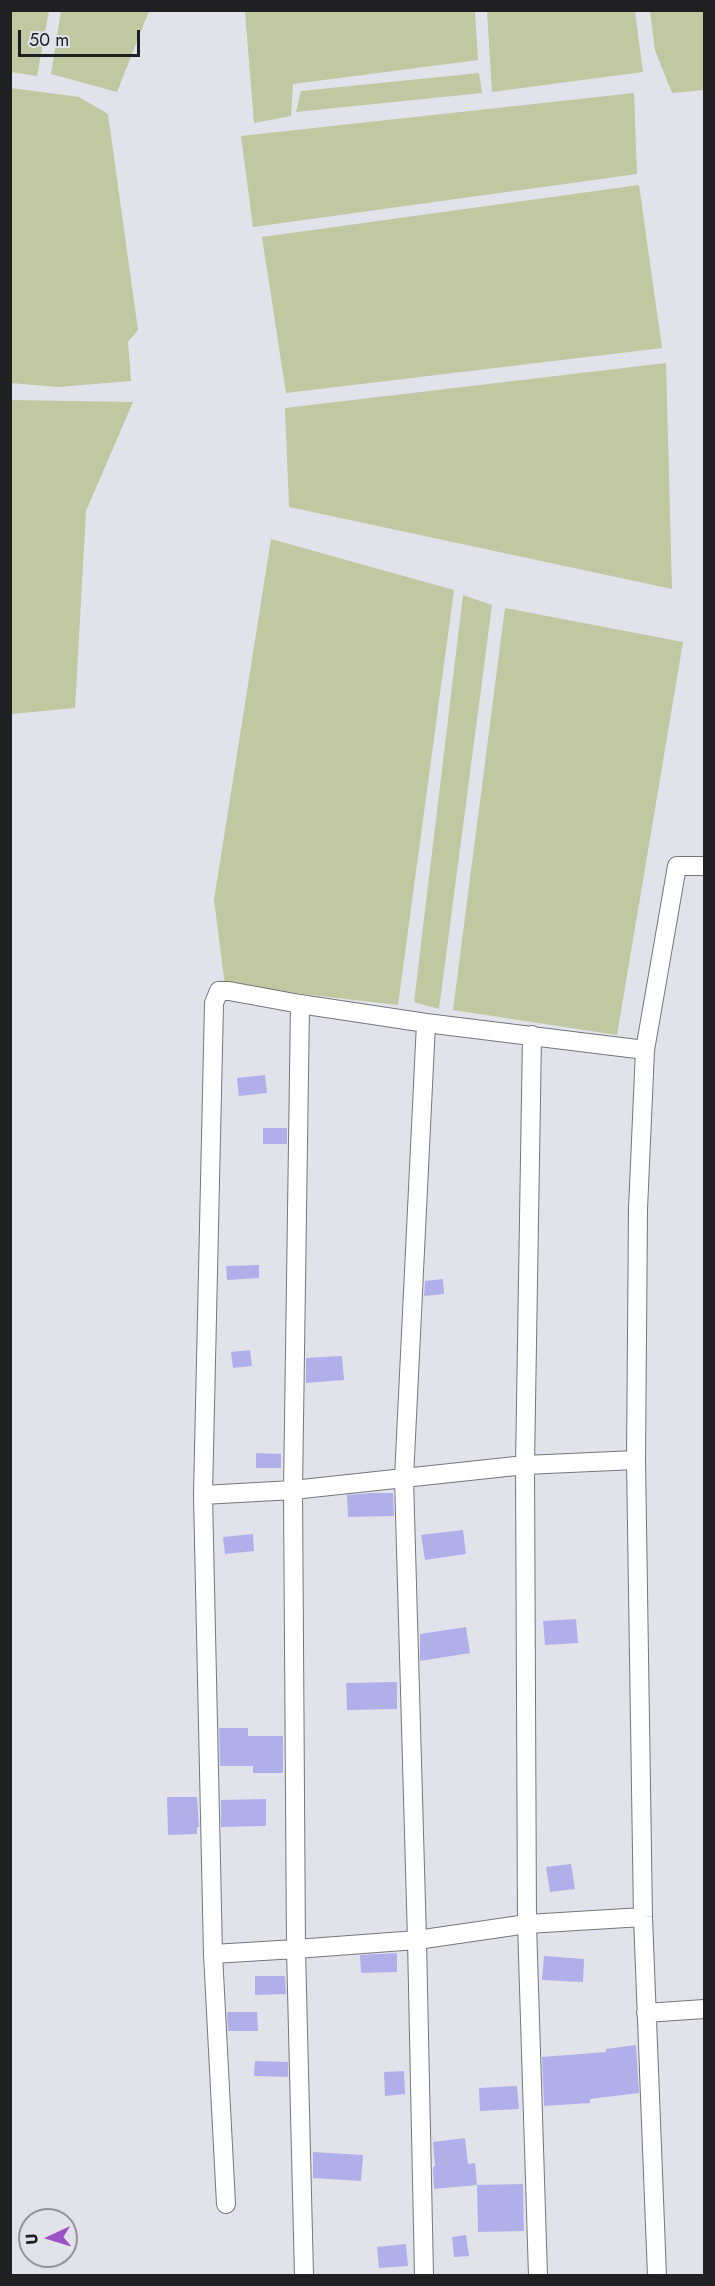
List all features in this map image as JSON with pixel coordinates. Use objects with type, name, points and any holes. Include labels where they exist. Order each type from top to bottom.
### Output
[{"type":"street","points":[[657,2276],[643,1917],[636,1460],[638,1209],[645,1050],[677,866],[705,866]]},
{"type":"street","points":[[226,2204],[213,1954],[203,1496],[214,1003],[219,991],[229,991],[300,1005],[426,1023],[645,1050]]},
{"type":"street","points":[[300,1005],[293,1490],[296,1949],[304,2276]]},
{"type":"street","points":[[424,2276],[404,1478],[426,1023]]},
{"type":"street","points":[[532,1035],[525,1465],[527,1924],[538,2276]]},
{"type":"street","points":[[203,1496],[293,1490],[525,1465],[636,1460]]},
{"type":"street","points":[[213,1954],[417,1940],[527,1924],[643,1917]]},
{"type":"street","points":[[646,2013],[705,2009]]},
{"type":"green space","points":[[10,11],[49,11],[37,76],[11,72]]},
{"type":"green space","points":[[61,11],[149,11],[117,92],[51,74]]},
{"type":"green space","points":[[245,11],[475,11],[478,60],[293,84],[291,116],[254,123]]},
{"type":"green space","points":[[487,11],[635,11],[643,72],[492,92]]},
{"type":"green space","points":[[650,11],[704,11],[704,90],[672,93],[655,50]]},
{"type":"green space","points":[[479,73],[482,93],[296,112],[301,91]]},
{"type":"green space","points":[[11,88],[79,97],[108,114],[138,330],[128,342],[131,381],[58,387],[11,383]]},
{"type":"green space","points":[[634,93],[637,174],[253,227],[241,136]]},
{"type":"green space","points":[[639,185],[662,348],[286,393],[262,237]]},
{"type":"green space","points":[[666,363],[672,589],[289,507],[285,408]]},
{"type":"green space","points":[[11,400],[133,402],[86,511],[75,708],[11,714]]},
{"type":"green space","points":[[271,539],[454,590],[398,1005],[225,985],[214,900]]},
{"type":"green space","points":[[463,595],[492,605],[439,1009],[414,1002]]},
{"type":"green space","points":[[505,608],[683,642],[617,1035],[453,1010]]},
{"type":"building","points":[[265,1075],[267,1093],[239,1096],[237,1078]]},
{"type":"building","points":[[263,1128],[287,1128],[287,1144],[263,1144]]},
{"type":"building","points":[[259,1265],[259,1278],[227,1280],[226,1266]]},
{"type":"building","points":[[443,1279],[444,1294],[424,1296],[425,1281]]},
{"type":"building","points":[[250,1350],[252,1366],[233,1368],[231,1352]]},
{"type":"building","points":[[342,1356],[344,1380],[306,1383],[306,1358]]},
{"type":"building","points":[[256,1453],[281,1454],[281,1468],[256,1468]]},
{"type":"building","points":[[393,1493],[394,1516],[348,1517],[347,1495]]},
{"type":"building","points":[[463,1530],[466,1554],[425,1560],[421,1535]]},
{"type":"building","points":[[253,1534],[254,1551],[225,1554],[223,1537]]},
{"type":"building","points":[[576,1619],[578,1643],[545,1645],[543,1621]]},
{"type":"building","points":[[466,1627],[470,1653],[420,1661],[420,1634]]},
{"type":"building","points":[[397,1682],[397,1709],[347,1710],[346,1683]]},
{"type":"building","points":[[219,1728],[248,1728],[248,1736],[283,1736],[283,1773],[253,1773],[253,1766],[220,1766]]},
{"type":"building","points":[[167,1797],[197,1797],[199,1827],[197,1827],[197,1834],[168,1835]]},
{"type":"building","points":[[266,1799],[266,1826],[221,1827],[221,1800]]},
{"type":"building","points":[[571,1864],[575,1889],[550,1892],[546,1867]]},
{"type":"building","points":[[397,1953],[397,1972],[361,1973],[360,1955]]},
{"type":"building","points":[[544,1956],[584,1959],[583,1982],[542,1980]]},
{"type":"building","points":[[255,1976],[285,1976],[286,1994],[255,1995]]},
{"type":"building","points":[[227,2012],[257,2012],[258,2031],[228,2031]]},
{"type":"building","points":[[636,2045],[639,2093],[590,2099],[590,2103],[544,2106],[542,2057],[606,2052],[606,2049]]},
{"type":"building","points":[[255,2061],[288,2062],[288,2077],[254,2076]]},
{"type":"building","points":[[404,2071],[405,2094],[385,2096],[384,2072]]},
{"type":"building","points":[[517,2086],[519,2109],[480,2111],[479,2088]]},
{"type":"building","points":[[465,2138],[468,2164],[475,2163],[477,2185],[434,2189],[433,2142]]},
{"type":"building","points":[[313,2152],[363,2155],[361,2181],[313,2178]]},
{"type":"building","points":[[523,2184],[524,2231],[478,2232],[477,2185]]},
{"type":"building","points":[[466,2235],[469,2256],[454,2257],[452,2237]]},
{"type":"building","points":[[406,2244],[408,2266],[379,2268],[377,2247]]}]
